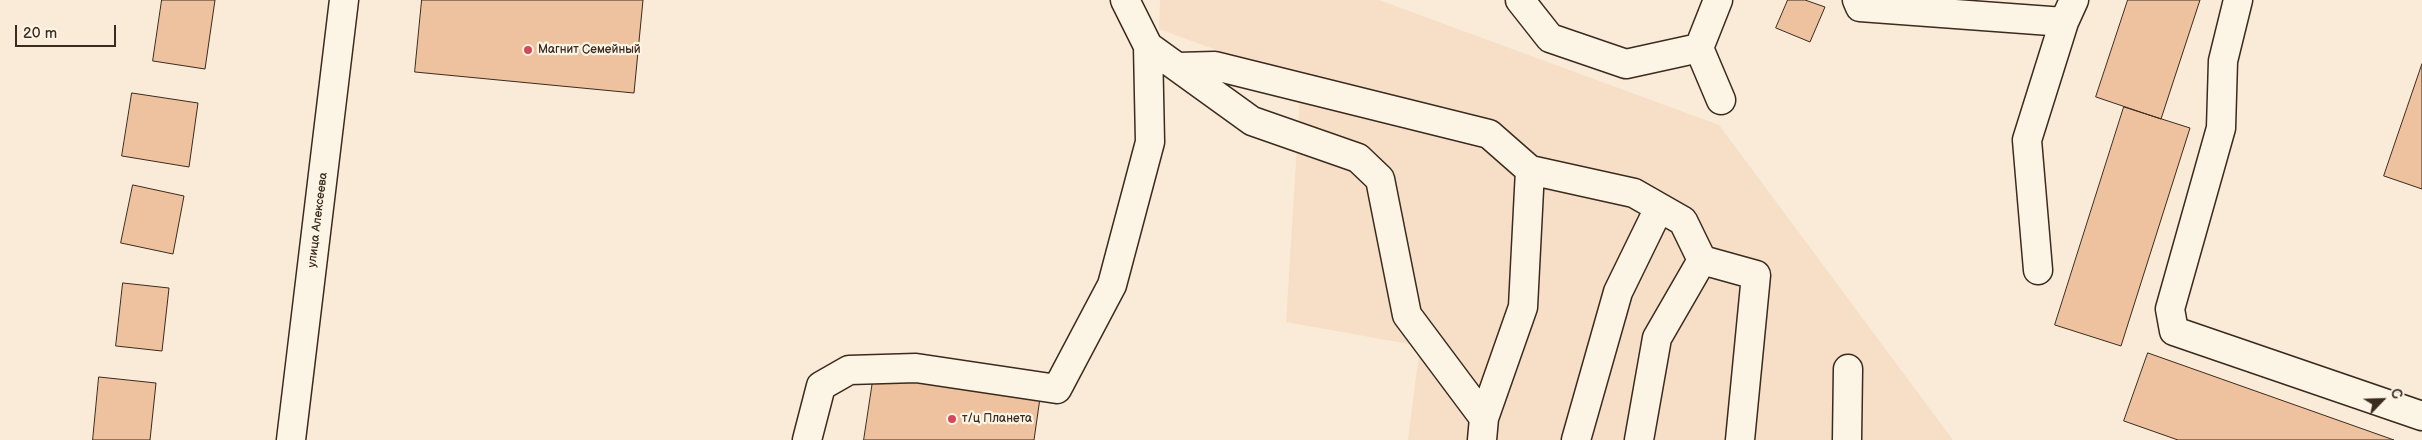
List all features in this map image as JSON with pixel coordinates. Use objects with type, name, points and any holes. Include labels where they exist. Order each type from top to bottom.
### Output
[{"type":"street","name":"улица Алексеева","points":[[291,440],[344,0]]},
{"type":"street","points":[[807,440],[821,386],[849,370],[916,368],[1057,389],[1112,286],[1150,142],[1148,46],[1124,0]]},
{"type":"street","points":[[1520,0],[1550,38],[1626,64],[1699,48]]},
{"type":"street","points":[[1718,0],[1699,48],[1721,100]]},
{"type":"street","points":[[1857,0],[1860,7],[2069,11],[2027,140],[2038,270]]},
{"type":"street","points":[[2238,0],[2223,61],[2222,128],[2170,308],[2174,331],[2422,416]]},
{"type":"street","points":[[1148,46],[1252,121],[1358,158],[1380,179],[1407,314],[1483,429]]},
{"type":"street","points":[[1178,66],[1215,66],[1489,134],[1530,170],[1634,193],[1683,221],[1702,260],[1756,275],[1740,440]]},
{"type":"street","points":[[1483,429],[1523,307],[1530,170]]},
{"type":"street","points":[[1576,440],[1618,292],[1659,208]]},
{"type":"street","points":[[1639,440],[1657,338],[1702,260]]},
{"type":"street","points":[[1847,440],[1848,369]]},
{"type":"shaded area","points":[[1160,0],[1379,0],[1719,125],[1953,440],[1408,440],[1420,346],[1286,322],[1301,81],[1159,29]]},
{"type":"building","points":[[162,0],[215,0],[205,69],[153,61]]},
{"type":"building","name":"Магнит Семейный","points":[[422,0],[643,0],[634,93],[415,72]]},
{"type":"building","points":[[1788,0],[1805,0],[1825,7],[1810,42],[1776,28]]},
{"type":"building","points":[[2128,0],[2200,0],[2161,119],[2096,97]]},
{"type":"building","points":[[2422,64],[2422,189],[2384,176]]},
{"type":"building","points":[[132,93],[198,103],[189,167],[122,156]]},
{"type":"building","points":[[2124,107],[2190,128],[2121,346],[2055,325]]},
{"type":"building","points":[[133,185],[184,196],[173,254],[121,243]]},
{"type":"building","points":[[123,283],[169,288],[162,351],[116,346]]},
{"type":"building","points":[[2148,353],[2394,440],[2178,440],[2124,421]]},
{"type":"building","name":"т/ц Планета","points":[[874,374],[1040,398],[1034,440],[864,440]]},
{"type":"building","points":[[99,377],[156,383],[150,440],[93,440]]},
{"type":"place","name":"Магнит Семейный","points":[[528,50]]},
{"type":"place","name":"т/ц Планета","points":[[952,419]]}]
